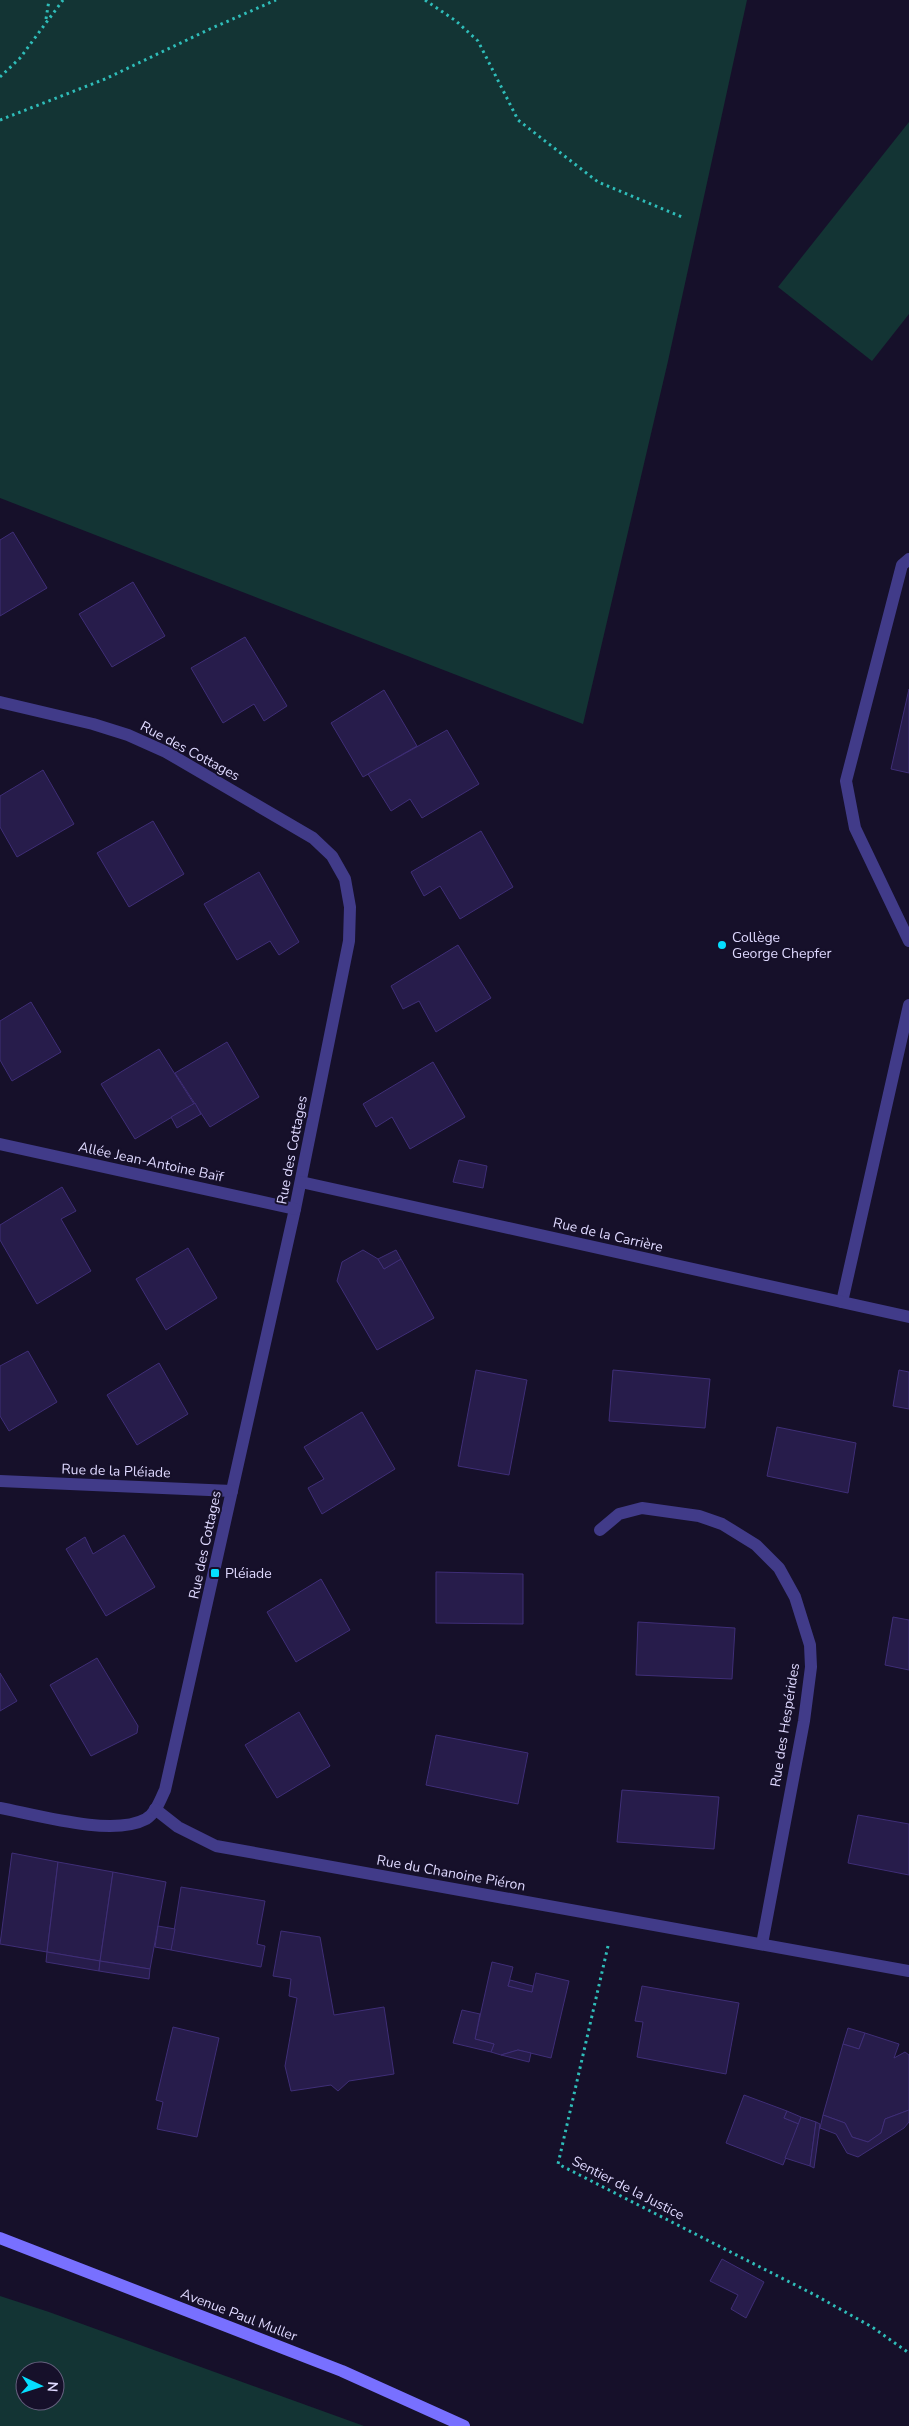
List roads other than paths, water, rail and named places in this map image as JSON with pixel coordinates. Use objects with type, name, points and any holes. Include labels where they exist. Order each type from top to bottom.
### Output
[{"type":"main road","name":"Avenue Paul Muller","points":[[0,2238],[342,2371],[464,2426]]},
{"type":"street","points":[[909,559],[902,565],[846,781],[855,828],[909,941]]},
{"type":"street","name":"Rue des Cottages","points":[[0,702],[93,724],[128,735],[166,752],[286,820],[312,838],[332,856],[345,879],[350,907],[349,941],[301,1182],[173,1765],[166,1790],[155,1810]]},
{"type":"street","points":[[842,1302],[909,1005]]},
{"type":"street","name":"Allée Jean-Antoine Baïf","points":[[0,1144],[295,1209]]},
{"type":"street","name":"Rue de la Carrière","points":[[301,1182],[909,1317]]},
{"type":"street","name":"Rue de la Pléiade","points":[[0,1481],[232,1491]]},
{"type":"street","name":"Rue des Hespérides","points":[[600,1530],[620,1514],[642,1508],[699,1516],[722,1524],[756,1545],[779,1568],[796,1597],[810,1645],[811,1667],[804,1720],[762,1944]]},
{"type":"street","points":[[0,1808],[103,1826],[120,1826],[147,1818],[155,1810]]},
{"type":"street","name":"Rue du Chanoine Piéron","points":[[155,1810],[178,1827],[216,1846],[909,1971]]},
{"type":"place","name":"Collège George Chepfer","points":[[722,945]]},
{"type":"place","name":"Pléiade","points":[[215,1573]]}]
